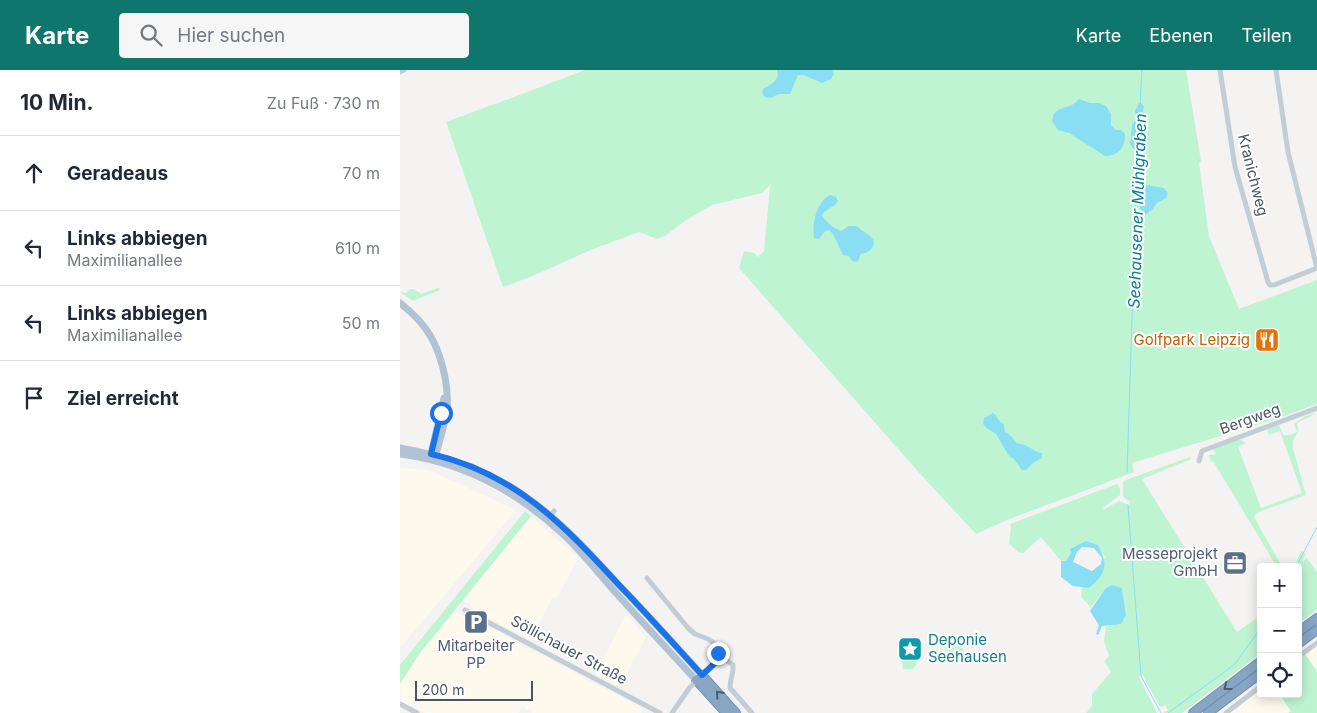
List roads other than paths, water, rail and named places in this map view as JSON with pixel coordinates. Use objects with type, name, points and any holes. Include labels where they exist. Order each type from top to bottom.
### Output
[{"type":"highway","points":[[1302,629],[1317,618]]},
{"type":"highway","points":[[1302,641],[1317,630]]},
{"type":"highway","points":[[1193,713],[1257,664]]},
{"type":"highway","points":[[1208,713],[1257,676]]},
{"type":"highway","points":[[699,678],[726,713]]},
{"type":"highway","points":[[699,678],[736,713]]},
{"type":"main road","points":[[400,303],[421,322],[432,336],[440,356],[445,378],[433,457]]},
{"type":"main road","points":[[400,448],[468,465],[518,490],[553,513],[699,678]]},
{"type":"main road","points":[[400,454],[433,457],[464,470],[497,485],[547,519],[580,551],[699,678]]},
{"type":"street","points":[[400,72],[404,70]]},
{"type":"street","name":"Kranichweg","points":[[1220,70],[1235,167],[1267,280],[1270,285],[1317,268]]},
{"type":"street","points":[[1276,70],[1288,152],[1317,268]]},
{"type":"street","points":[[400,314],[406,308]]},
{"type":"street","name":"Bergweg","points":[[1199,460],[1202,451],[1317,408]]},
{"type":"street","points":[[647,578],[691,632],[708,639],[718,649],[718,659],[684,694],[672,713]]},
{"type":"street","name":"Söllichauer Straße","points":[[465,610],[660,713]]},
{"type":"street","points":[[1302,654],[1317,643]]},
{"type":"street","points":[[718,659],[726,660],[733,665],[734,670],[730,677],[730,688],[752,713]]},
{"type":"street","points":[[1226,713],[1257,689]]},
{"type":"street","points":[[400,704],[417,713]]},
{"type":"water","points":[[777,70],[832,70],[834,74],[831,79],[822,83],[803,75],[798,75],[790,94],[779,94],[770,98],[765,97],[762,93],[763,89],[776,80]]},
{"type":"water","points":[[1079,99],[1106,106],[1111,114],[1111,125],[1116,130],[1121,130],[1125,134],[1123,147],[1120,150],[1110,156],[1105,156],[1069,133],[1058,130],[1052,121],[1054,114],[1058,110],[1072,105]]},
{"type":"water","points":[[1139,103],[1144,106],[1140,126],[1140,147],[1135,151],[1130,144],[1132,125],[1136,118],[1135,111]]},
{"type":"water","points":[[1147,185],[1164,188],[1168,193],[1166,198],[1157,203],[1145,215],[1141,211],[1137,193],[1141,187]]},
{"type":"water","points":[[830,195],[836,197],[838,201],[824,212],[822,215],[825,220],[841,231],[849,226],[857,226],[874,241],[873,247],[868,252],[861,254],[856,262],[852,261],[849,256],[843,255],[833,234],[829,230],[825,231],[819,239],[814,238],[814,226],[818,208],[825,198]]},
{"type":"water","points":[[993,413],[1004,424],[1005,434],[1006,432],[1016,443],[1042,453],[1042,458],[1026,470],[1022,470],[1014,459],[1009,456],[996,434],[983,424],[984,418]]},
{"type":"water","points":[[1086,541],[1098,545],[1104,558],[1104,569],[1099,578],[1089,588],[1073,586],[1061,577],[1061,561],[1066,561],[1071,553],[1070,549]],"holes":[[[1082,547],[1094,548],[1102,558],[1101,564],[1092,571],[1073,562],[1077,552]]]},
{"type":"water","points":[[1112,585],[1122,588],[1126,615],[1121,624],[1102,626],[1098,635],[1096,634],[1099,625],[1090,611],[1105,589]]},
{"type":"waterway","name":"Seehausener Mühlgraben","points":[[1140,104],[1142,70]]},
{"type":"waterway","name":"Seehausener Mühlgraben","points":[[1135,212],[1138,151]]},
{"type":"waterway","name":"Seehausener Mühlgraben","points":[[1135,216],[1135,224]]},
{"type":"waterway","name":"Seehausener Mühlgraben","points":[[1127,472],[1135,228]]},
{"type":"waterway","name":"Seehausener Mühlgraben","points":[[1128,505],[1141,676],[1161,713]]},
{"type":"waterway","points":[[1298,563],[1317,527]]},
{"type":"waterway","points":[[1168,713],[1234,665],[1257,633]]},
{"type":"place","name":"Golfpark Leipzig","points":[[1267,340]]},
{"type":"place","name":"Messeprojekt GmbH","points":[[1235,563]]},
{"type":"place","name":"Mitarbeiter PP","points":[[476,622]]},
{"type":"place","name":"Deponie Seehausen","points":[[910,649]]}]
